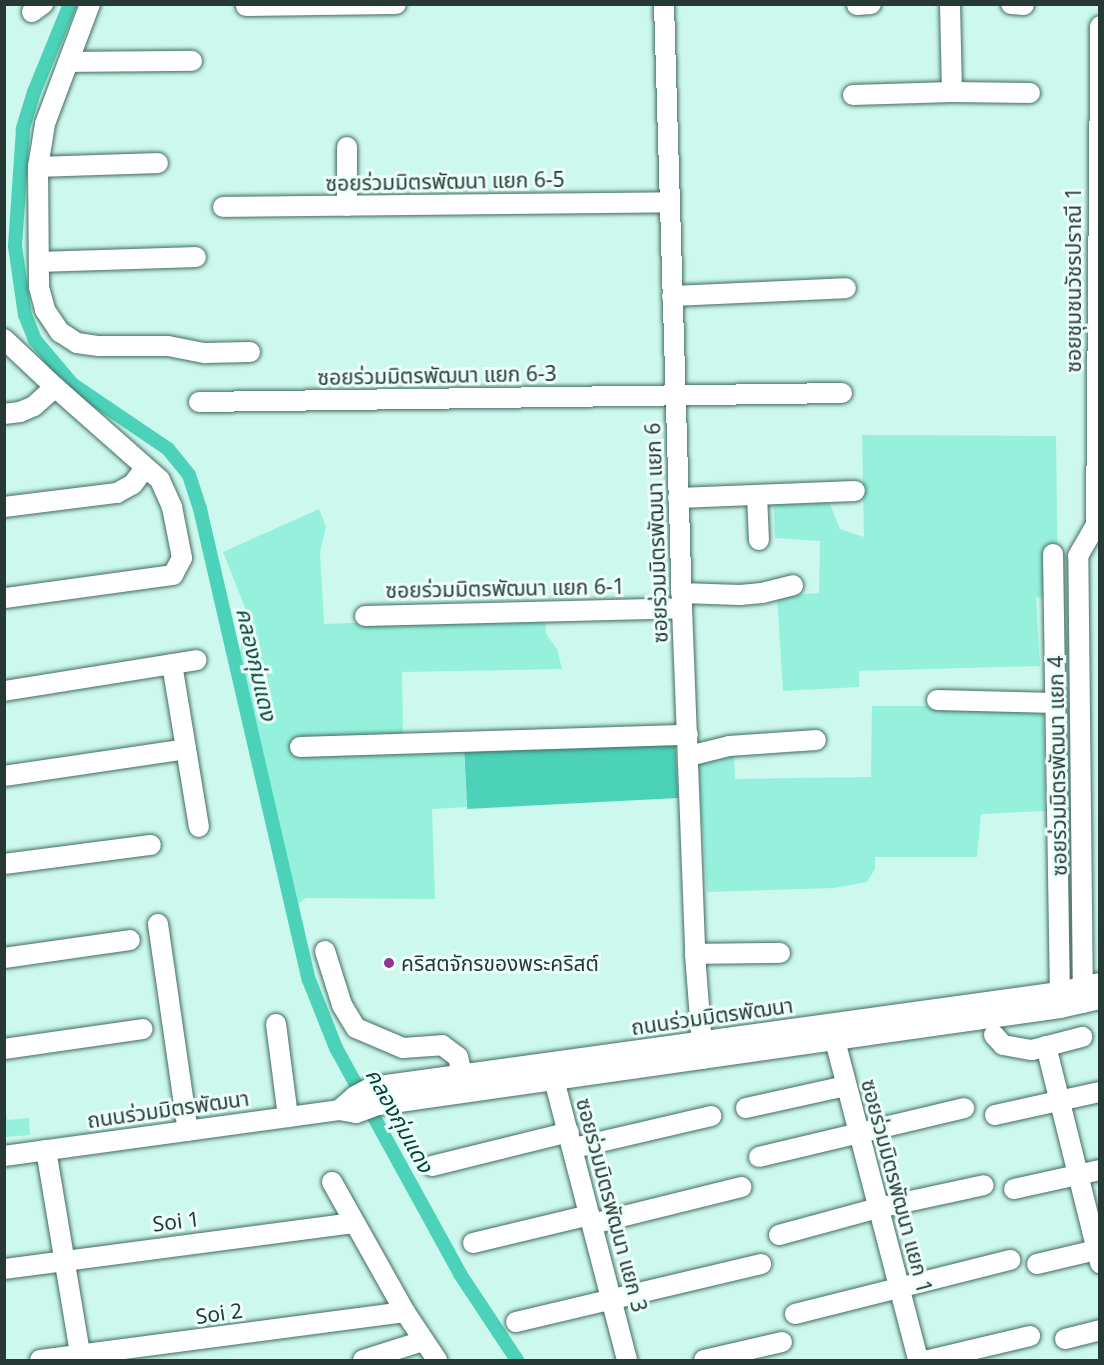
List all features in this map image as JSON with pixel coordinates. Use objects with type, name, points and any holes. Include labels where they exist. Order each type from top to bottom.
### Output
[{"type":"street","points":[[90,4],[45,124],[38,167],[39,287],[45,310],[60,332],[78,343],[99,346],[168,346],[205,353],[250,352]]},
{"type":"street","points":[[246,6],[396,4]]},
{"type":"street","name":"ซอยร่วมมิตรพัฒนา แยก 6","points":[[664,4],[678,498],[695,954],[702,1050]]},
{"type":"street","points":[[857,5],[871,4]]},
{"type":"street","points":[[950,4],[952,92]]},
{"type":"street","points":[[1011,4],[1024,5]]},
{"type":"street","name":"ซอยชุมชนวัชรปราณี 1","points":[[1096,535],[1100,26]]},
{"type":"street","points":[[69,62],[192,61]]},
{"type":"street","points":[[853,95],[952,92],[1030,93]]},
{"type":"street","points":[[347,147],[347,206]]},
{"type":"street","points":[[38,167],[158,163]]},
{"type":"street","name":"ซอยร่วมมิตรพัฒนา แยก 6-5","points":[[223,207],[668,202]]},
{"type":"street","points":[[39,262],[196,256]]},
{"type":"street","points":[[672,296],[846,288]]},
{"type":"street","points":[[4,339],[160,480],[172,507],[182,558],[179,569],[173,575],[4,598]]},
{"type":"street","points":[[4,414],[20,412],[34,406],[55,387]]},
{"type":"street","name":"ซอยร่วมมิตรพัฒนา แยก 6-3","points":[[199,402],[842,393]]},
{"type":"street","points":[[4,507],[117,493],[133,484],[146,468]]},
{"type":"street","points":[[678,498],[855,491]]},
{"type":"street","points":[[757,495],[759,540]]},
{"type":"street","name":"ซอยร่วมมิตรพัฒนา แยก 4","points":[[1091,993],[1078,556],[1081,547],[1096,535]]},
{"type":"street","points":[[1053,554],[1060,1000]]},
{"type":"street","name":"ซอยร่วมมิตรพัฒนา แยก 6-1","points":[[365,616],[682,601],[762,593],[793,585]]},
{"type":"street","points":[[4,691],[197,660]]},
{"type":"street","points":[[172,664],[199,827]]},
{"type":"street","points":[[937,700],[1055,703]]},
{"type":"street","points":[[300,747],[688,735]]},
{"type":"street","points":[[689,756],[729,746],[816,741]]},
{"type":"street","points":[[4,776],[186,749]]},
{"type":"street","points":[[4,864],[151,845]]},
{"type":"street","points":[[158,924],[188,1131]]},
{"type":"street","points":[[4,958],[130,940]]},
{"type":"street","points":[[325,951],[342,1005],[356,1028],[403,1047],[442,1045],[458,1057],[462,1075]]},
{"type":"street","points":[[695,954],[780,953]]},
{"type":"street","name":"ถนนร่วมมิตรพัฒนา","points":[[366,1100],[552,1071],[1060,1000],[1091,993]]},
{"type":"street","points":[[276,1024],[288,1117]]},
{"type":"street","points":[[4,1049],[143,1029]]},
{"type":"street","name":"ซอยร่วมมิตรพัฒนา แยก 1","points":[[833,1032],[918,1360]]},
{"type":"street","points":[[994,1035],[1003,1046],[1032,1050],[1082,1037]]},
{"type":"street","points":[[1037,1264],[1098,1254],[1046,1046]]},
{"type":"street","name":"ถนนร่วมมิตรพัฒนา","points":[[4,1156],[339,1110],[366,1100],[462,1075],[552,1071]]},
{"type":"street","name":"ซอยร่วมมิตรพัฒนา แยก 3","points":[[552,1071],[627,1360]]},
{"type":"street","points":[[746,1108],[846,1086]]},
{"type":"street","points":[[995,1115],[1100,1092]]},
{"type":"street","points":[[759,1157],[964,1108]]},
{"type":"street","points":[[432,1166],[711,1116]]},
{"type":"street","points":[[46,1150],[80,1358]]},
{"type":"street","points":[[1014,1189],[1100,1170]]},
{"type":"street","points":[[332,1182],[405,1312],[437,1360]]},
{"type":"street","points":[[780,1234],[878,1208],[984,1185]]},
{"type":"street","points":[[473,1243],[741,1187]]},
{"type":"street","name":"Soi 1","points":[[4,1269],[353,1223]]},
{"type":"street","points":[[795,1314],[1010,1260]]},
{"type":"street","points":[[516,1322],[761,1264]]},
{"type":"street","name":"Soi 2","points":[[40,1360],[80,1358],[405,1312]]},
{"type":"street","points":[[1065,1339],[1100,1330]]},
{"type":"street","points":[[929,1360],[1030,1336]]},
{"type":"street","points":[[363,1360],[423,1341]]},
{"type":"street","points":[[704,1360],[782,1342]]},
{"type":"shaded area","points":[[862,435],[1056,436],[1058,593],[1036,598],[1040,666],[859,671],[859,687],[783,691],[777,596],[819,593],[820,541],[775,538],[773,489],[823,487],[840,529],[864,537]]},
{"type":"shaded area","points":[[319,509],[326,527],[320,552],[324,624],[545,616],[546,634],[557,649],[562,669],[402,672],[403,735],[293,744],[294,755],[464,750],[467,807],[432,809],[435,899],[306,898],[296,905],[240,651],[249,618],[223,552]]},
{"type":"shaded area","points":[[872,706],[1043,706],[1045,811],[981,814],[977,857],[875,857],[875,869],[867,882],[834,888],[707,892],[698,760],[734,753],[735,779],[871,777]]},
{"type":"shaded area","points":[[675,741],[678,798],[467,809],[464,752]]},
{"type":"shaded area","points":[[5,1103],[7,1120],[29,1118],[30,1135],[5,1137]]},
{"type":"waterway","name":"คลองกุ่มแดง","points":[[70,4],[34,92],[23,129],[15,246],[25,315],[35,340],[72,384],[168,449],[189,475],[200,509],[309,980],[336,1048],[460,1274],[517,1360]]},
{"type":"place","name":"คริสตจักรของพระคริสต์","points":[[389,963]]}]
